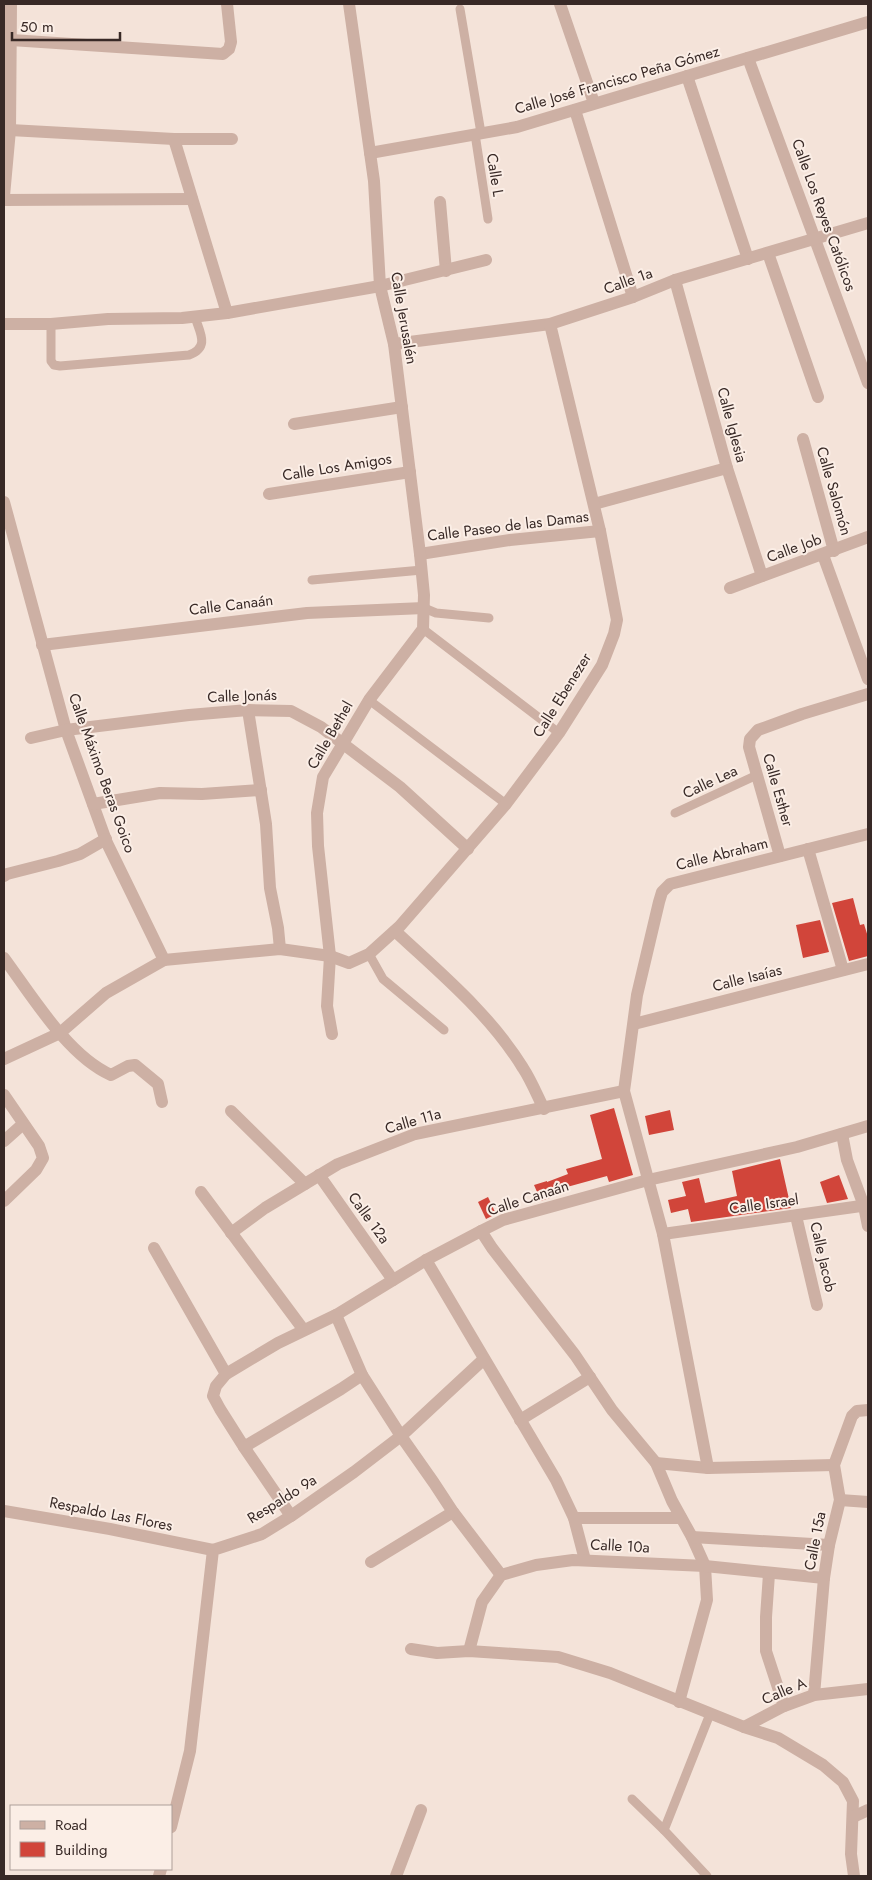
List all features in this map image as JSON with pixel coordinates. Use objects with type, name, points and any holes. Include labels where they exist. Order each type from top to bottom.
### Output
[{"type":"street","points":[[4,196],[10,130],[11,4]]},
{"type":"street","points":[[11,40],[222,54],[229,49],[231,42],[227,4]]},
{"type":"street","name":"Calle Jerusalén","points":[[349,4],[374,180],[380,286],[394,344],[422,570],[424,608]]},
{"type":"street","points":[[560,4],[594,103]]},
{"type":"street","name":"Calle José Francisco Peña Gómez","points":[[370,153],[517,127],[868,22]]},
{"type":"street","name":"Calle Los Reyes Católicos","points":[[748,58],[868,383]]},
{"type":"street","points":[[688,76],[748,259]]},
{"type":"street","points":[[575,110],[633,297]]},
{"type":"street","points":[[10,130],[174,139],[232,139]]},
{"type":"street","points":[[174,139],[227,313]]},
{"type":"street","points":[[4,200],[192,199]]},
{"type":"street","points":[[440,202],[446,270]]},
{"type":"street","name":"Calle 1a","points":[[394,344],[550,324],[633,297],[675,280],[868,223]]},
{"type":"street","points":[[768,253],[818,397]]},
{"type":"street","points":[[4,324],[51,324],[108,319],[195,317],[227,313],[380,286],[486,260]]},
{"type":"street","name":"Calle Iglesia","points":[[675,280],[727,468],[762,576]]},
{"type":"street","name":"Calle Ebenezer","points":[[164,960],[280,949],[330,956],[349,963],[369,954],[394,931],[506,804],[559,733],[602,665],[614,634],[617,620],[600,530],[550,324]]},
{"type":"street","points":[[294,424],[402,407]]},
{"type":"street","name":"Calle Salomón","points":[[802,439],[829,553],[868,679]]},
{"type":"street","points":[[594,504],[727,468]]},
{"type":"street","name":"Calle Los Amigos","points":[[269,494],[410,472]]},
{"type":"street","name":"Calle Máximo Beras Goico","points":[[4,502],[66,730],[106,839],[164,960]]},
{"type":"street","name":"Calle Paseo de las Damas","points":[[420,554],[510,540],[600,530]]},
{"type":"street","name":"Calle Job","points":[[730,588],[868,537]]},
{"type":"street","points":[[423,629],[424,608]]},
{"type":"street","name":"Calle Canaán","points":[[42,645],[307,613],[424,608]]},
{"type":"street","name":"Calle Bethel","points":[[332,1034],[326,1006],[330,956],[318,846],[317,813],[323,777],[369,700],[423,629]]},
{"type":"street","name":"Calle Esther","points":[[780,856],[749,747],[750,739],[758,730],[802,714],[868,694]]},
{"type":"street","points":[[248,710],[266,824],[270,888],[280,949]]},
{"type":"street","name":"Calle Jonás","points":[[31,738],[66,730],[188,714],[248,710],[291,711],[321,727],[400,787],[468,849]]},
{"type":"street","points":[[93,804],[160,793],[202,794],[261,790]]},
{"type":"street","name":"Calle Abraham","points":[[634,1024],[637,995],[659,902],[662,892],[670,884],[868,834]]},
{"type":"street","points":[[4,876],[58,862],[80,854],[106,839]]},
{"type":"street","points":[[808,849],[843,970]]},
{"type":"street","points":[[394,931],[449,981],[490,1023],[524,1068],[544,1109]]},
{"type":"street","points":[[4,958],[60,1033],[92,1063],[111,1074],[128,1066],[135,1065],[158,1084],[162,1102]]},
{"type":"street","points":[[4,1060],[60,1033],[106,993],[164,960]]},
{"type":"street","name":"Calle Isaías","points":[[634,1024],[868,964]]},
{"type":"street","points":[[634,1024],[624,1091],[663,1234],[708,1468]]},
{"type":"street","name":"Calle 11a","points":[[231,1233],[264,1208],[338,1164],[415,1134],[544,1109],[624,1091]]},
{"type":"street","points":[[4,1095],[39,1146],[43,1158],[36,1170],[4,1201]]},
{"type":"street","points":[[231,1111],[305,1184]]},
{"type":"street","points":[[4,1141],[23,1124]]},
{"type":"street","name":"Calle Canaán","points":[[226,1374],[302,1329],[336,1315],[426,1260],[503,1220],[648,1180],[797,1147],[868,1126]]},
{"type":"street","points":[[842,1134],[847,1160],[866,1206],[868,1226]]},
{"type":"street","name":"Calle 12a","points":[[319,1175],[393,1280]]},
{"type":"street","points":[[202,1192],[302,1329]]},
{"type":"street","name":"Calle Israel","points":[[663,1234],[866,1206]]},
{"type":"street","name":"Calle Jacob","points":[[796,1216],[817,1305]]},
{"type":"street","points":[[481,1231],[590,1377],[612,1410],[656,1463],[705,1566],[707,1600],[679,1702]]},
{"type":"street","points":[[154,1248],[226,1374],[216,1386],[213,1396],[244,1447],[291,1516]]},
{"type":"street","points":[[426,1260],[556,1480],[574,1518],[584,1560]]},
{"type":"street","points":[[336,1315],[362,1375],[453,1512],[501,1575],[482,1602],[469,1651]]},
{"type":"street","name":"Respaldo 9a","points":[[213,1550],[262,1534],[354,1472],[401,1436],[484,1359]]},
{"type":"street","points":[[244,1447],[362,1375]]},
{"type":"street","points":[[520,1420],[590,1377]]},
{"type":"street","name":"Calle 15a","points":[[814,1695],[824,1578],[829,1545],[840,1500],[834,1465],[852,1416],[857,1411],[868,1410]]},
{"type":"street","points":[[656,1463],[708,1468],[834,1465]]},
{"type":"street","points":[[840,1500],[868,1502]]},
{"type":"street","name":"Respaldo Las Flores","points":[[4,1511],[110,1529],[213,1550]]},
{"type":"street","points":[[371,1562],[453,1512]]},
{"type":"street","points":[[574,1518],[681,1518]]},
{"type":"street","points":[[692,1537],[829,1545]]},
{"type":"street","points":[[172,1823],[190,1751],[213,1550]]},
{"type":"street","name":"Calle 10a","points":[[501,1575],[536,1565],[584,1560],[705,1566],[769,1574],[824,1578]]},
{"type":"street","points":[[769,1574],[766,1651],[784,1706]]},
{"type":"street","points":[[411,1649],[436,1653],[469,1651],[558,1657],[610,1673],[710,1714],[778,1738],[822,1765],[843,1782],[853,1801],[851,1854],[854,1876]]},
{"type":"street","name":"Calle A","points":[[744,1727],[784,1706],[814,1695],[868,1690]]},
{"type":"street","points":[[396,1876],[421,1810]]},
{"type":"street","points":[[852,1817],[868,1810]]},
{"type":"lane","name":"Calle L","points":[[460,9],[488,219]]},
{"type":"lane","points":[[51,324],[50,361],[54,365],[60,366],[189,355],[198,352],[201,347],[202,338],[195,317]]},
{"type":"lane","points":[[312,580],[422,570]]},
{"type":"lane","points":[[424,608],[436,613],[489,618]]},
{"type":"lane","points":[[423,629],[559,733]]},
{"type":"lane","points":[[369,700],[506,804]]},
{"type":"lane","name":"Calle Lea","points":[[675,813],[757,775]]},
{"type":"lane","points":[[369,954],[383,979],[444,1030]]},
{"type":"lane","points":[[664,1830],[710,1714]]},
{"type":"lane","points":[[632,1799],[707,1876]]},
{"type":"building","points":[[853,898],[860,925],[864,924],[868,937],[868,956],[849,961],[832,903]]},
{"type":"building","points":[[820,920],[829,952],[803,958],[796,925]]},
{"type":"building","points":[[614,1108],[633,1175],[609,1182],[607,1176],[567,1187],[569,1191],[541,1201],[534,1185],[568,1174],[566,1169],[602,1159],[590,1115]]},
{"type":"building","points":[[670,1110],[674,1130],[649,1135],[645,1116]]},
{"type":"building","points":[[780,1159],[791,1208],[691,1222],[688,1209],[671,1213],[668,1200],[686,1196],[682,1182],[699,1178],[705,1203],[737,1196],[732,1171]]},
{"type":"building","points":[[839,1175],[848,1199],[827,1203],[820,1182]]},
{"type":"building","points":[[488,1197],[496,1214],[486,1219],[478,1202]]}]
